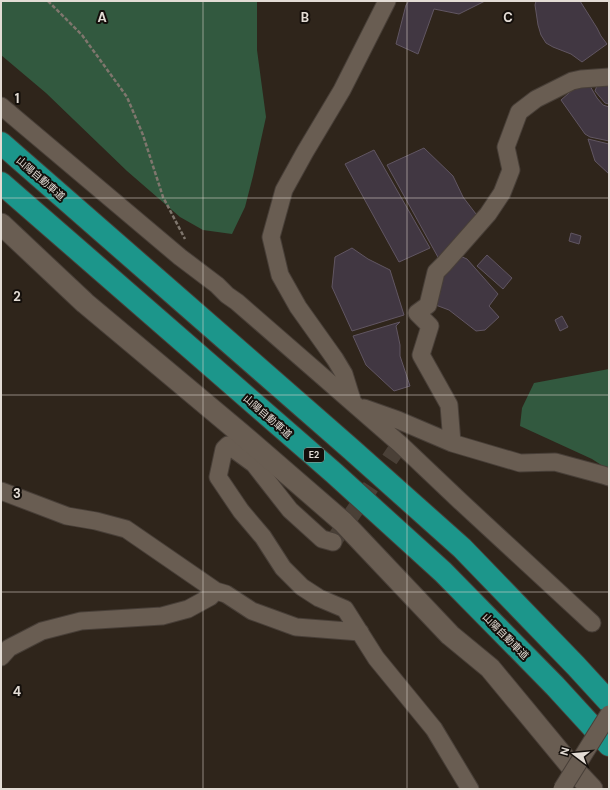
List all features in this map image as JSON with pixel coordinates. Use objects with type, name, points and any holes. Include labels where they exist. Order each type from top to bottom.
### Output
[{"type":"highway","name":"山陽自動車道","points":[[1,143],[340,438],[462,548],[609,702]]},
{"type":"highway","name":"山陽自動車道","points":[[1,183],[334,473],[443,572],[555,686],[609,745]]},
{"type":"street","points":[[353,403],[344,374],[298,307],[280,275],[271,237],[284,190],[342,90],[387,1]]},
{"type":"street","points":[[452,443],[449,404],[421,355],[430,326],[417,313],[428,305],[436,272],[488,214],[502,193],[511,170],[506,146],[519,112],[536,99],[572,81],[609,77]]},
{"type":"street","points":[[1,106],[180,257],[237,302],[400,444],[592,623]]},
{"type":"street","points":[[1,224],[85,304],[239,432],[343,522],[450,634],[490,668],[576,772],[592,789]]},
{"type":"street","points":[[353,403],[452,443],[520,463],[555,462],[609,478]]},
{"type":"street","points":[[333,542],[322,539],[290,510],[254,464],[228,445],[224,449],[218,477],[241,511],[263,537],[283,568],[302,587],[319,598],[344,609],[376,658],[434,729],[470,789]]},
{"type":"street","points":[[1,492],[67,516],[96,521],[126,529],[216,591],[226,594],[252,611],[296,627],[360,632]]},
{"type":"street","points":[[1,657],[9,648],[42,631],[81,621],[162,616],[188,610],[210,597],[216,591]]},
{"type":"street","points":[[562,789],[609,714]]},
{"type":"path","points":[[48,1],[82,35],[128,97],[143,135],[163,197],[187,244]]},
{"type":"green space","points":[[1,1],[257,1],[257,50],[266,117],[245,207],[232,234],[203,230],[180,217],[127,171],[46,93],[1,55]]},
{"type":"green space","points":[[609,369],[609,470],[592,459],[520,426],[522,408],[534,383]]},
{"type":"building","points":[[409,1],[485,1],[459,14],[434,9],[418,54],[396,44],[406,5]]},
{"type":"building","points":[[536,1],[580,1],[607,44],[582,62],[571,54],[546,43],[541,35],[538,25],[535,5]]},
{"type":"building","points":[[598,83],[609,84],[609,104],[605,103],[595,91]]},
{"type":"building","points":[[577,86],[590,86],[603,105],[609,107],[609,141],[590,137],[585,134],[561,100]]},
{"type":"building","points":[[588,139],[609,144],[609,174],[595,161]]},
{"type":"building","points":[[424,148],[453,176],[463,197],[480,217],[439,259],[387,165]]},
{"type":"building","points":[[374,150],[430,248],[399,262],[345,164]]},
{"type":"building","points":[[571,233],[581,236],[579,244],[569,241]]},
{"type":"building","points":[[352,248],[368,259],[390,270],[404,315],[352,331],[332,287],[335,257]]},
{"type":"building","points":[[487,255],[512,278],[503,289],[477,266]]},
{"type":"building","points":[[460,256],[467,259],[498,294],[489,306],[499,317],[485,330],[476,331],[449,310],[433,304],[440,276]]},
{"type":"building","points":[[562,316],[568,327],[560,331],[555,320]]},
{"type":"building","points":[[400,322],[396,326],[400,345],[400,356],[410,386],[394,391],[366,365],[353,336]]},
{"type":"tunnel","points":[[333,542],[400,444]]}]
